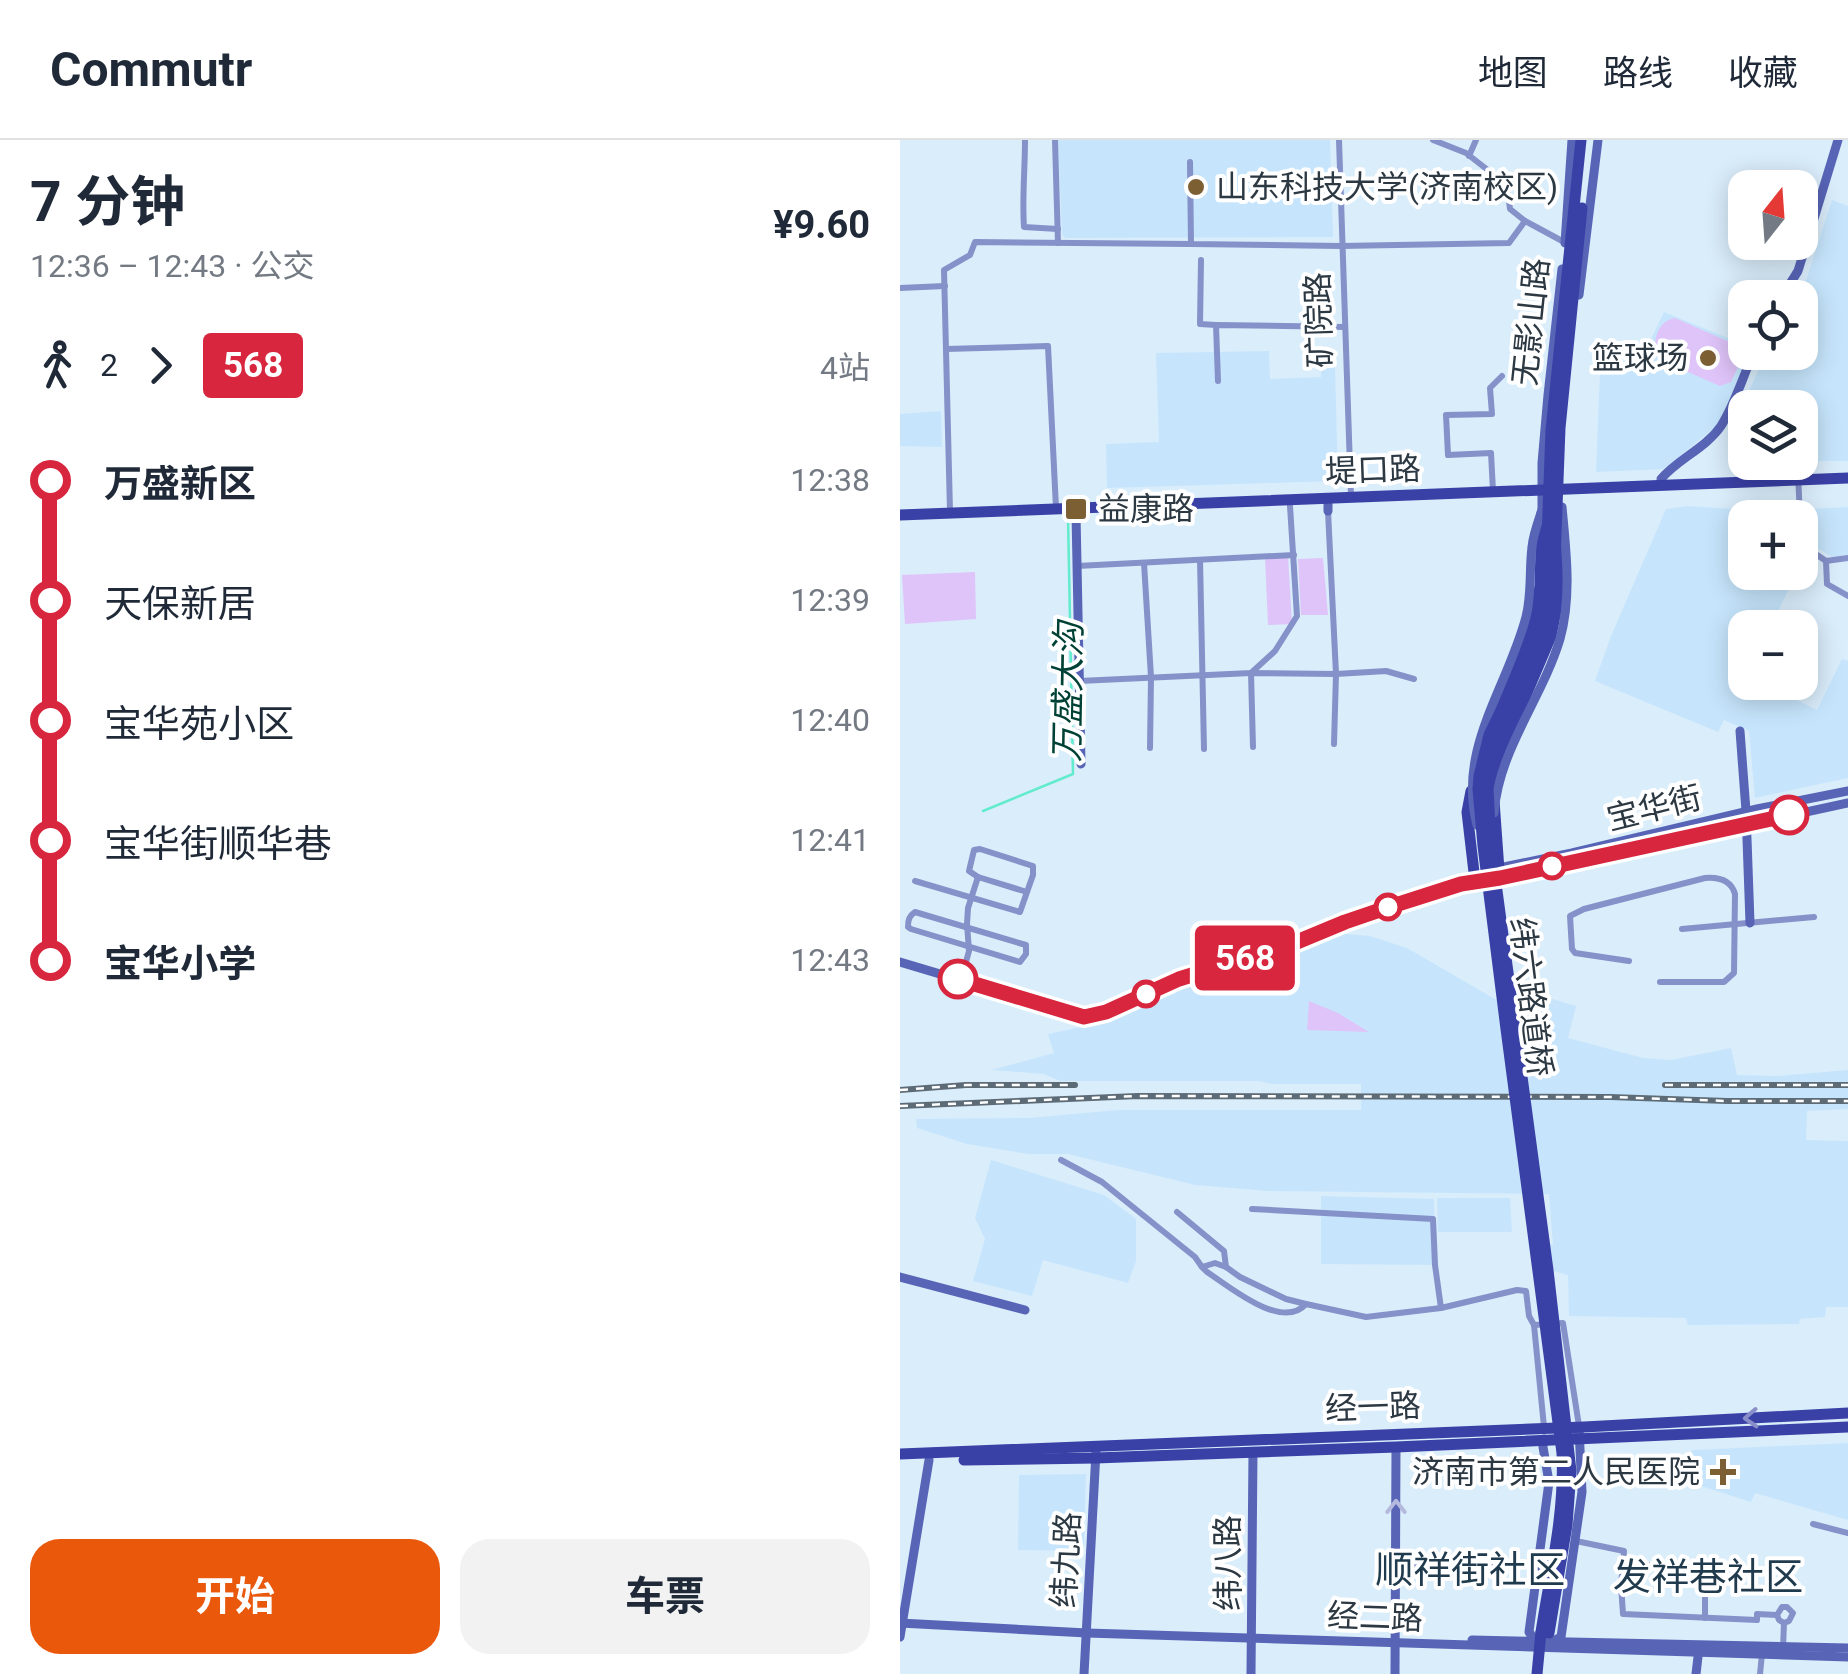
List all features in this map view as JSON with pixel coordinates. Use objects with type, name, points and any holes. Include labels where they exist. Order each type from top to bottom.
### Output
[{"type":"main road","name":"纬六路道桥","points":[[1540,1674],[1569,1512],[1570,1448],[1487,846],[1488,790],[1496,742],[1531,670],[1554,586],[1560,428],[1584,140]]},
{"type":"main road","name":"堤口路","points":[[900,518],[1328,508],[1848,480]]},
{"type":"main road","name":"堤口路","points":[[900,518],[950,512],[1493,492],[1542,499]]},
{"type":"main road","points":[[1499,872],[1493,787],[1502,752],[1551,636],[1560,586],[1562,497]]},
{"type":"main road","points":[[1475,881],[1467,812],[1480,746],[1536,608],[1542,499]]},
{"type":"main road","name":"经一路","points":[[1580,1434],[1848,1413]]},
{"type":"main road","name":"经一路","points":[[900,1458],[1848,1427]]},
{"type":"main road","name":"经一路","points":[[900,1458],[1396,1447],[1544,1435]]},
{"type":"street","points":[[1025,140],[1024,227],[1058,229]]},
{"type":"street","points":[[1055,140],[1058,243]]},
{"type":"street","name":"矿院路","points":[[1339,140],[1351,498]]},
{"type":"street","points":[[1434,140],[1469,156],[1507,185],[1510,209],[1525,220],[1584,248]]},
{"type":"street","points":[[1469,156],[1476,140]]},
{"type":"street","name":"无影山路","points":[[1487,846],[1471,792],[1474,761],[1526,616],[1532,544],[1542,499],[1542,462],[1572,140]]},
{"type":"street","name":"无影山路","points":[[1487,846],[1509,749],[1548,669],[1565,616],[1564,431],[1598,140]]},
{"type":"street","points":[[1793,280],[1838,140]]},
{"type":"street","points":[[1190,162],[1191,244]]},
{"type":"street","points":[[950,512],[944,270],[970,256],[974,242],[1341,246],[1509,243],[1525,220]]},
{"type":"street","points":[[1201,260],[1200,324],[1344,327]]},
{"type":"street","points":[[900,288],[945,286]]},
{"type":"street","points":[[1216,325],[1218,382]]},
{"type":"street","points":[[946,349],[1048,346],[1056,509]]},
{"type":"street","points":[[1661,479],[1720,426],[1746,370]]},
{"type":"street","points":[[1493,492],[1491,453],[1448,455],[1446,415],[1492,414],[1490,388],[1502,376]]},
{"type":"street","points":[[1798,482],[1799,500]]},
{"type":"street","points":[[1250,673],[1275,651],[1297,616],[1290,506]]},
{"type":"street","points":[[1328,508],[1336,674],[1334,744]]},
{"type":"street","points":[[1076,514],[1081,764]]},
{"type":"street","points":[[1077,566],[1294,555]]},
{"type":"street","points":[[1818,555],[1826,561],[1848,558]]},
{"type":"street","points":[[1200,560],[1204,749]]},
{"type":"street","points":[[1826,561],[1826,582],[1848,596]]},
{"type":"street","points":[[1144,563],[1150,748]]},
{"type":"street","points":[[1079,680],[1386,671],[1414,680]]},
{"type":"street","points":[[1250,673],[1253,747]]},
{"type":"street","points":[[1740,731],[1750,923]]},
{"type":"street","name":"宝华街","points":[[961,980],[1084,1017],[1106,1012],[1179,979],[1499,872],[1746,811],[1848,791]]},
{"type":"street","name":"宝华街","points":[[1499,872],[1848,803]]},
{"type":"street","points":[[915,881],[1020,912],[1033,876],[1033,866],[980,850],[974,850],[969,871],[1027,892]]},
{"type":"street","points":[[900,962],[961,980],[978,877]]},
{"type":"street","points":[[1629,961],[1575,953],[1570,916],[1584,908],[1715,877],[1733,887],[1735,967],[1730,978],[1724,982],[1660,982]]},
{"type":"street","points":[[915,912],[1027,947],[1020,962],[968,946],[910,930],[910,915],[915,912]]},
{"type":"street","points":[[1682,930],[1814,917]]},
{"type":"street","points":[[1061,1160],[1102,1182],[1195,1256],[1208,1272],[1270,1311],[1289,1314],[1306,1304]]},
{"type":"street","points":[[1252,1209],[1433,1219],[1441,1308]]},
{"type":"street","points":[[1178,1212],[1224,1250],[1226,1267]]},
{"type":"street","points":[[1202,1266],[1215,1263],[1226,1267],[1286,1299],[1366,1316],[1441,1308],[1526,1291],[1534,1325],[1548,1482],[1529,1632],[1544,1641],[1561,1636],[1582,1492],[1580,1434],[1563,1323],[1534,1325]]},
{"type":"street","points":[[900,1277],[1025,1310]]},
{"type":"street","points":[[1395,1674],[1396,1447]]},
{"type":"street","name":"纬八路","points":[[1251,1674],[1254,1452]]},
{"type":"street","name":"纬九路","points":[[1084,1674],[1096,1453]]},
{"type":"street","points":[[900,1637],[930,1460]]},
{"type":"street","points":[[1813,1524],[1848,1533]]},
{"type":"street","points":[[1576,1542],[1624,1551],[1623,1614],[1757,1620],[1757,1614],[1776,1615]]},
{"type":"street","points":[[1623,1564],[1702,1567],[1705,1618]]},
{"type":"street","points":[[1396,1565],[1538,1566]]},
{"type":"street","points":[[1776,1615],[1782,1607],[1791,1610],[1792,1618],[1784,1623]]},
{"type":"street","points":[[1776,1615],[1784,1623]]},
{"type":"street","name":"经二路","points":[[901,1622],[1087,1631],[1544,1641],[1848,1657]]},
{"type":"street","points":[[1783,1651],[1784,1623]]},
{"type":"street","points":[[1696,1674],[1699,1648]]},
{"type":"street","name":"经二路","points":[[1699,1648],[1762,1654],[1848,1648]]},
{"type":"street","points":[[1760,1674],[1762,1654]]},
{"type":"shaded area","name":"山东科技大学(济南校区)","points":[[1058,140],[1330,140],[1333,237],[1065,238]]},
{"type":"shaded area","points":[[1832,200],[1848,206],[1848,461],[1818,461],[1818,390],[1749,390],[1758,370],[1818,370],[1818,280],[1806,280],[1813,260],[1818,260],[1818,244]]},
{"type":"shaded area","points":[[1664,312],[1728,338],[1728,370],[1743,370],[1734,390],[1728,390],[1728,403],[1719,424],[1664,469],[1596,472],[1600,371],[1637,368]]},
{"type":"shaded area","points":[[1675,318],[1728,341],[1728,370],[1737,370],[1731,382],[1720,386],[1660,360],[1655,348],[1657,335],[1668,320]]},
{"type":"shaded area","points":[[1269,351],[1270,379],[1321,377],[1321,365],[1335,365],[1338,481],[1107,488],[1106,444],[1159,442],[1156,353]]},
{"type":"shaded area","points":[[941,411],[942,447],[900,446],[900,414]]},
{"type":"shaded area","points":[[1848,507],[1848,555],[1832,557],[1818,548],[1818,509]]},
{"type":"shaded area","points":[[1666,509],[1728,509],[1728,590],[1788,590],[1778,610],[1728,610],[1728,700],[1797,700],[1817,710],[1842,659],[1848,661],[1848,778],[1755,798],[1749,731],[1724,720],[1718,732],[1595,681]]},
{"type":"shaded area","points":[[1288,556],[1292,624],[1268,625],[1265,557]]},
{"type":"shaded area","points":[[1323,558],[1328,615],[1301,615],[1298,559]]},
{"type":"shaded area","points":[[975,572],[976,619],[905,624],[902,575]]},
{"type":"shaded area","points":[[1334,933],[1370,936],[1407,948],[1512,1009],[1522,990],[1576,1006],[1568,1038],[1643,1058],[1671,1060],[1731,1048],[1737,1075],[1848,1070],[1848,1109],[1807,1111],[1806,1140],[1848,1141],[1848,1307],[1826,1307],[1825,1317],[1800,1319],[1799,1324],[1688,1325],[1686,1318],[1569,1316],[1568,1275],[1538,1267],[1545,1243],[1553,1245],[1549,1194],[1268,1191],[1195,1185],[1068,1154],[1028,1154],[967,1144],[917,1128],[916,1119],[1029,1118],[1118,1110],[1361,1110],[1361,1084],[1060,1081],[1044,1074],[992,1070],[1054,1053],[1048,1034],[1086,1026],[1083,1020],[1237,962]]},
{"type":"shaded area","points":[[1309,1001],[1338,1013],[1369,1032],[1307,1030]]},
{"type":"shaded area","points":[[991,1160],[1104,1195],[1136,1219],[1136,1261],[1128,1283],[1043,1260],[1032,1296],[973,1281],[985,1239],[975,1218]]},
{"type":"shaded area","points":[[1321,1196],[1434,1199],[1435,1265],[1321,1264]]},
{"type":"shaded area","points":[[1437,1198],[1510,1198],[1512,1232],[1438,1232]]},
{"type":"shaded area","points":[[1848,1443],[1848,1520],[1755,1493],[1751,1502],[1682,1480],[1692,1450]]},
{"type":"shaded area","points":[[1086,1474],[1084,1551],[1018,1550],[1019,1475]]},
{"type":"waterway","name":"万盛大沟","points":[[983,811],[1073,774],[1068,517]]},
{"type":"railway","points":[[900,1090],[966,1085],[1075,1085]]},
{"type":"railway","points":[[1665,1085],[1848,1085]]},
{"type":"railway","points":[[900,1106],[1138,1096],[1848,1101]]},
{"type":"bus line","name":"568","points":[[958,979],[1084,1017],[1106,1012],[1179,979],[1461,884],[1789,815]]},
{"type":"place","name":"山东科技大学(济南校区)","points":[[1196,187]]},
{"type":"place","name":"篮球场","points":[[1708,358]]},
{"type":"place","name":"益康路","points":[[1076,509]]},
{"type":"place","name":"济南市第二人民医院","points":[[1723,1472]]},
{"type":"district","name":"顺祥街社区","points":[[1470,1570]]},
{"type":"district","name":"发祥巷社区","points":[[1708,1577]]}]
